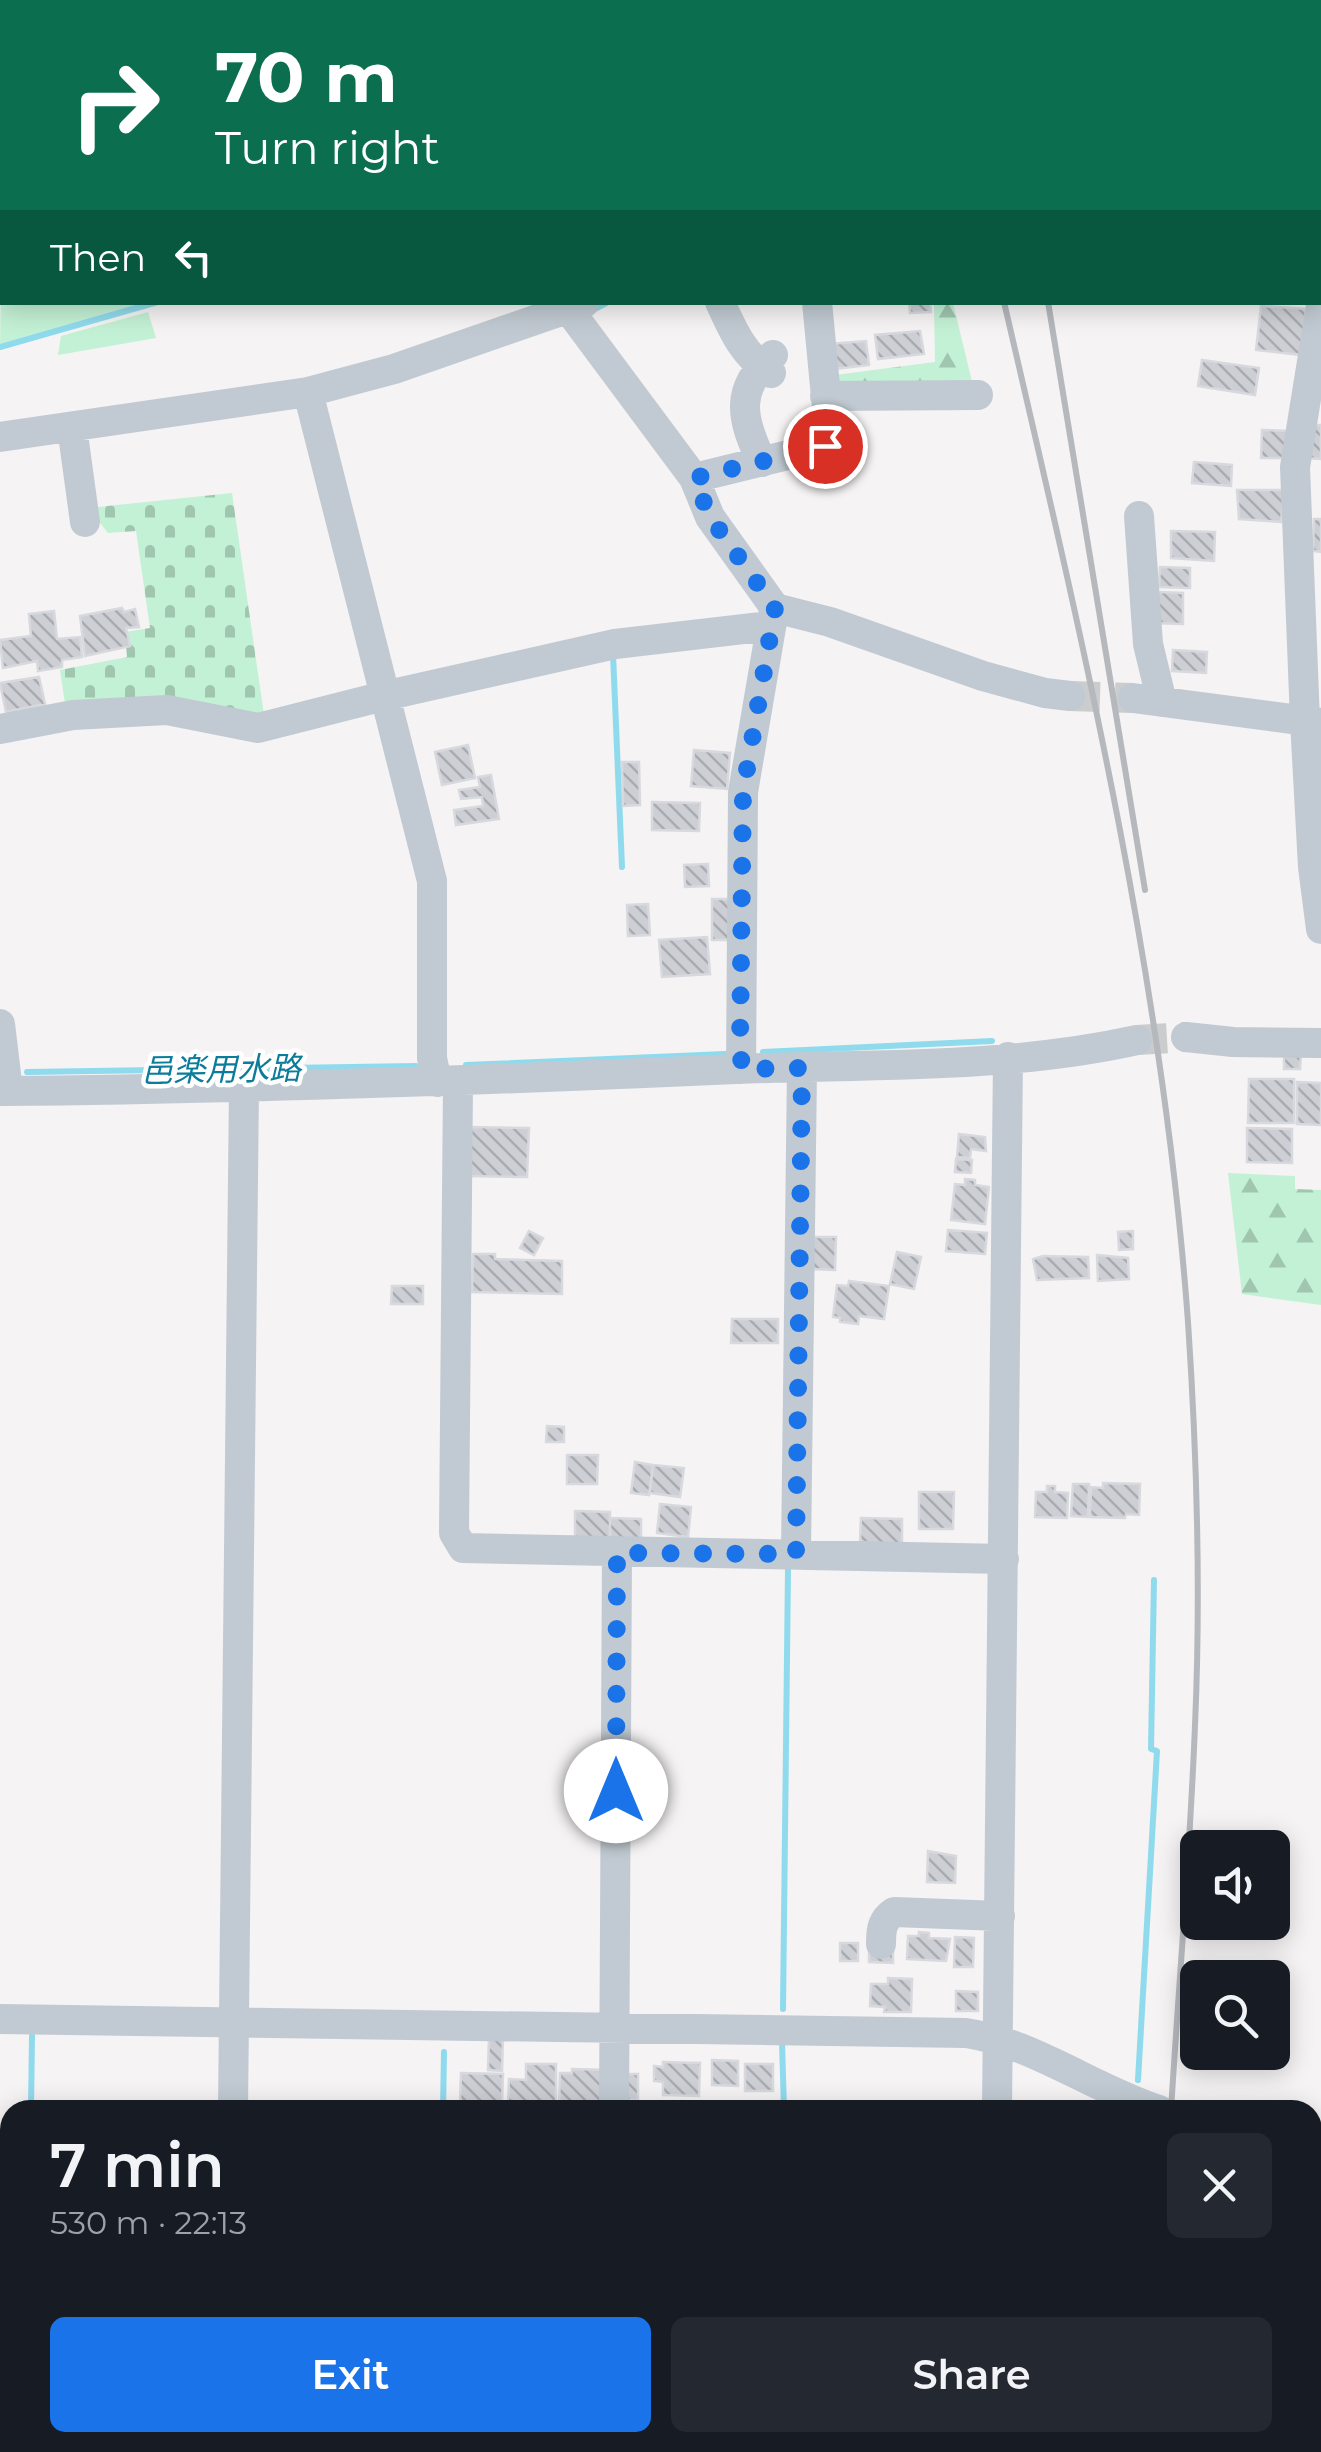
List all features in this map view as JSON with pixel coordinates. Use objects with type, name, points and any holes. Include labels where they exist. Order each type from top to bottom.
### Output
[{"type":"street","points":[[721,305],[735,336],[754,363],[768,365],[748,384],[744,404],[747,430],[762,462]]},
{"type":"street","points":[[694,478],[825,446],[830,439],[817,305]]},
{"type":"street","points":[[0,437],[308,392],[394,369],[577,306],[694,478],[710,517],[773,617],[743,792],[742,1069]]},
{"type":"street","points":[[1321,306],[1313,412],[1295,467],[1313,722],[1313,867],[1321,930]]},
{"type":"street","points":[[308,392],[432,880],[432,1058],[447,1082],[454,1533],[458,1543],[471,1550],[1004,1560]]},
{"type":"street","points":[[826,396],[978,395]]},
{"type":"street","points":[[72,427],[85,522]]},
{"type":"street","points":[[1139,516],[1148,700],[1313,722]]},
{"type":"street","points":[[0,729],[73,715],[167,710],[258,728],[615,644],[773,617],[830,622],[983,676],[1070,696]]},
{"type":"street","points":[[0,1024],[4,1091],[447,1082],[802,1068],[1008,1057],[1136,1040]]},
{"type":"street","points":[[1186,1037],[1321,1043]]},
{"type":"street","points":[[997,2100],[1008,1057]]},
{"type":"street","points":[[796,1554],[802,1068]]},
{"type":"street","points":[[233,2100],[244,1085]]},
{"type":"street","points":[[614,2100],[617,1553]]},
{"type":"street","points":[[881,1944],[881,1928],[886,1917],[894,1912],[1000,1916]]},
{"type":"street","points":[[0,2019],[946,2032],[1000,2040],[1131,2100]]},
{"type":"green space","points":[[1,305],[159,305],[0,350]]},
{"type":"green space","points":[[934,305],[953,305],[974,390],[835,392],[835,375],[935,362]]},
{"type":"green space","points":[[148,312],[156,338],[58,355],[61,336]]},
{"type":"green space","points":[[232,493],[264,715],[65,704],[60,670],[127,657],[125,632],[150,628],[136,531],[108,533],[88,508]]},
{"type":"green space","points":[[1228,1173],[1295,1176],[1295,1189],[1321,1190],[1321,1305],[1242,1294]]},
{"type":"building","points":[[909,305],[930,305],[931,312],[910,313]]},
{"type":"building","points":[[1261,306],[1306,309],[1302,355],[1256,350]]},
{"type":"building","points":[[920,331],[924,354],[878,359],[875,335]]},
{"type":"building","points":[[866,341],[869,365],[834,369],[830,344]]},
{"type":"building","points":[[1202,360],[1259,368],[1255,395],[1198,386]]},
{"type":"building","points":[[1321,425],[1321,459],[1304,458],[1307,430]]},
{"type":"building","points":[[1262,430],[1289,431],[1287,458],[1261,458]]},
{"type":"building","points":[[1194,462],[1232,465],[1231,486],[1192,483]]},
{"type":"building","points":[[1237,490],[1284,490],[1281,522],[1239,519]]},
{"type":"building","points":[[1314,519],[1321,519],[1321,552],[1313,551]]},
{"type":"building","points":[[1171,531],[1215,532],[1214,561],[1171,558]]},
{"type":"building","points":[[1160,567],[1190,568],[1190,588],[1159,587]]},
{"type":"building","points":[[1158,592],[1183,593],[1183,624],[1150,623]]},
{"type":"building","points":[[122,608],[124,612],[135,609],[139,627],[126,628],[130,646],[85,656],[80,616]]},
{"type":"building","points":[[54,611],[57,639],[80,637],[82,657],[62,660],[62,667],[38,671],[37,661],[3,668],[0,640],[31,636],[29,614]]},
{"type":"building","points":[[1173,650],[1207,652],[1206,673],[1172,671]]},
{"type":"building","points":[[39,677],[45,704],[6,712],[0,683]]},
{"type":"building","points":[[468,745],[475,778],[442,785],[435,752]]},
{"type":"building","points":[[694,750],[730,753],[727,789],[691,786]]},
{"type":"building","points":[[622,762],[639,762],[640,805],[623,806]]},
{"type":"building","points":[[491,775],[499,819],[456,825],[454,810],[483,806],[482,797],[461,799],[459,790],[480,787],[478,777]]},
{"type":"building","points":[[652,802],[700,803],[699,831],[652,830]]},
{"type":"building","points":[[708,864],[709,886],[685,887],[684,865]]},
{"type":"building","points":[[712,899],[731,899],[732,940],[712,940]]},
{"type":"building","points":[[648,904],[650,935],[628,936],[627,905]]},
{"type":"building","points":[[707,937],[710,974],[662,977],[659,940]]},
{"type":"building","points":[[1284,1054],[1301,1054],[1300,1069],[1284,1069]]},
{"type":"building","points":[[1249,1079],[1294,1079],[1294,1123],[1248,1123]]},
{"type":"building","points":[[1297,1082],[1321,1083],[1321,1125],[1297,1124]]},
{"type":"building","points":[[469,1127],[529,1128],[527,1177],[467,1176]]},
{"type":"building","points":[[1247,1128],[1292,1129],[1292,1163],[1247,1162]]},
{"type":"building","points":[[959,1134],[985,1137],[986,1151],[971,1149],[970,1158],[957,1157]]},
{"type":"building","points":[[956,1159],[972,1160],[971,1173],[955,1172]]},
{"type":"building","points":[[965,1179],[989,1187],[985,1224],[951,1220],[955,1184],[965,1185]]},
{"type":"building","points":[[948,1230],[987,1233],[985,1254],[946,1251]]},
{"type":"building","points":[[529,1231],[543,1238],[534,1255],[520,1248]]},
{"type":"building","points":[[1133,1231],[1133,1249],[1119,1250],[1118,1232]]},
{"type":"building","points":[[809,1237],[836,1237],[835,1270],[809,1269]]},
{"type":"building","points":[[897,1252],[921,1257],[914,1289],[890,1284]]},
{"type":"building","points":[[473,1254],[495,1254],[495,1259],[562,1261],[562,1294],[472,1292]]},
{"type":"building","points":[[1097,1255],[1128,1258],[1129,1279],[1098,1281]]},
{"type":"building","points":[[1088,1257],[1089,1278],[1037,1280],[1033,1259]]},
{"type":"building","points":[[849,1281],[889,1286],[884,1319],[859,1316],[858,1324],[833,1317],[837,1285],[848,1286]]},
{"type":"building","points":[[392,1286],[423,1286],[423,1304],[391,1304]]},
{"type":"building","points":[[732,1319],[778,1319],[778,1343],[731,1343]]},
{"type":"building","points":[[547,1426],[564,1427],[564,1442],[546,1442]]},
{"type":"building","points":[[567,1455],[598,1455],[597,1484],[567,1484]]},
{"type":"building","points":[[635,1462],[653,1465],[649,1495],[631,1493]]},
{"type":"building","points":[[653,1465],[684,1468],[680,1497],[650,1493]]},
{"type":"building","points":[[1103,1483],[1140,1484],[1139,1515],[1090,1517],[1091,1487],[1103,1488]]},
{"type":"building","points":[[1073,1484],[1089,1484],[1088,1517],[1071,1516]]},
{"type":"building","points":[[1047,1486],[1055,1486],[1055,1492],[1068,1493],[1067,1518],[1035,1517],[1036,1492],[1047,1492]]},
{"type":"building","points":[[919,1492],[954,1492],[953,1529],[919,1529]]},
{"type":"building","points":[[660,1504],[691,1507],[688,1537],[657,1533]]},
{"type":"building","points":[[575,1511],[610,1512],[610,1538],[575,1538]]},
{"type":"building","points":[[610,1518],[641,1519],[641,1539],[610,1538]]},
{"type":"building","points":[[861,1518],[902,1519],[902,1546],[860,1542]]},
{"type":"building","points":[[928,1851],[956,1856],[955,1883],[927,1882]]},
{"type":"building","points":[[919,1932],[929,1933],[929,1938],[950,1939],[946,1961],[907,1959],[908,1936],[919,1936]]},
{"type":"building","points":[[955,1937],[974,1938],[973,1967],[954,1967]]},
{"type":"building","points":[[840,1943],[858,1943],[858,1961],[840,1961]]},
{"type":"building","points":[[869,1949],[893,1949],[893,1963],[869,1962]]},
{"type":"building","points":[[888,1978],[912,1979],[911,2012],[884,2012],[885,2007],[870,2006],[871,1984],[888,1984]]},
{"type":"building","points":[[956,1991],[978,1992],[978,2011],[956,2011]]},
{"type":"building","points":[[489,2037],[503,2037],[502,2071],[488,2070]]},
{"type":"building","points":[[712,2060],[738,2061],[738,2086],[712,2085]]},
{"type":"building","points":[[663,2062],[700,2063],[699,2096],[663,2095],[663,2082],[654,2081],[654,2066],[663,2067]]},
{"type":"building","points":[[526,2064],[556,2064],[556,2100],[508,2100],[509,2079],[526,2080]]},
{"type":"building","points":[[745,2064],[773,2064],[773,2091],[745,2091]]},
{"type":"building","points":[[572,2069],[608,2070],[607,2100],[559,2100],[560,2073],[572,2073]]},
{"type":"building","points":[[461,2073],[503,2074],[502,2100],[460,2100]]},
{"type":"building","points":[[625,2074],[638,2074],[638,2100],[625,2100]]},
{"type":"waterway","points":[[0,347],[147,305]]},
{"type":"waterway","points":[[591,311],[602,305]]},
{"type":"waterway","points":[[613,654],[622,867]]},
{"type":"waterway","name":"邑楽用水路","points":[[763,1052],[992,1041]]},
{"type":"waterway","name":"邑楽用水路","points":[[466,1065],[725,1054]]},
{"type":"waterway","name":"邑楽用水路","points":[[27,1072],[416,1066]]},
{"type":"waterway","points":[[783,2009],[788,1568]]},
{"type":"waterway","points":[[1138,2080],[1157,1751],[1151,1749],[1154,1580]]},
{"type":"waterway","points":[[31,2100],[32,2036]]},
{"type":"waterway","points":[[782,2042],[784,2100]]},
{"type":"waterway","points":[[443,2100],[444,2052]]},
{"type":"tunnel","points":[[1070,696],[1133,698]]},
{"type":"tunnel","points":[[1137,1040],[1186,1037]]},
{"type":"railway","points":[[1005,305],[1090,681],[1139,936],[1160,1064],[1188,1322],[1198,1624],[1172,2100]]},
{"type":"railway","points":[[1048,305],[1145,890]]},
{"type":"route","points":[[616,1791],[617,1553],[796,1554],[802,1068],[742,1069],[740,1045],[743,792],[775,608],[710,517],[694,478],[825,446]]}]
